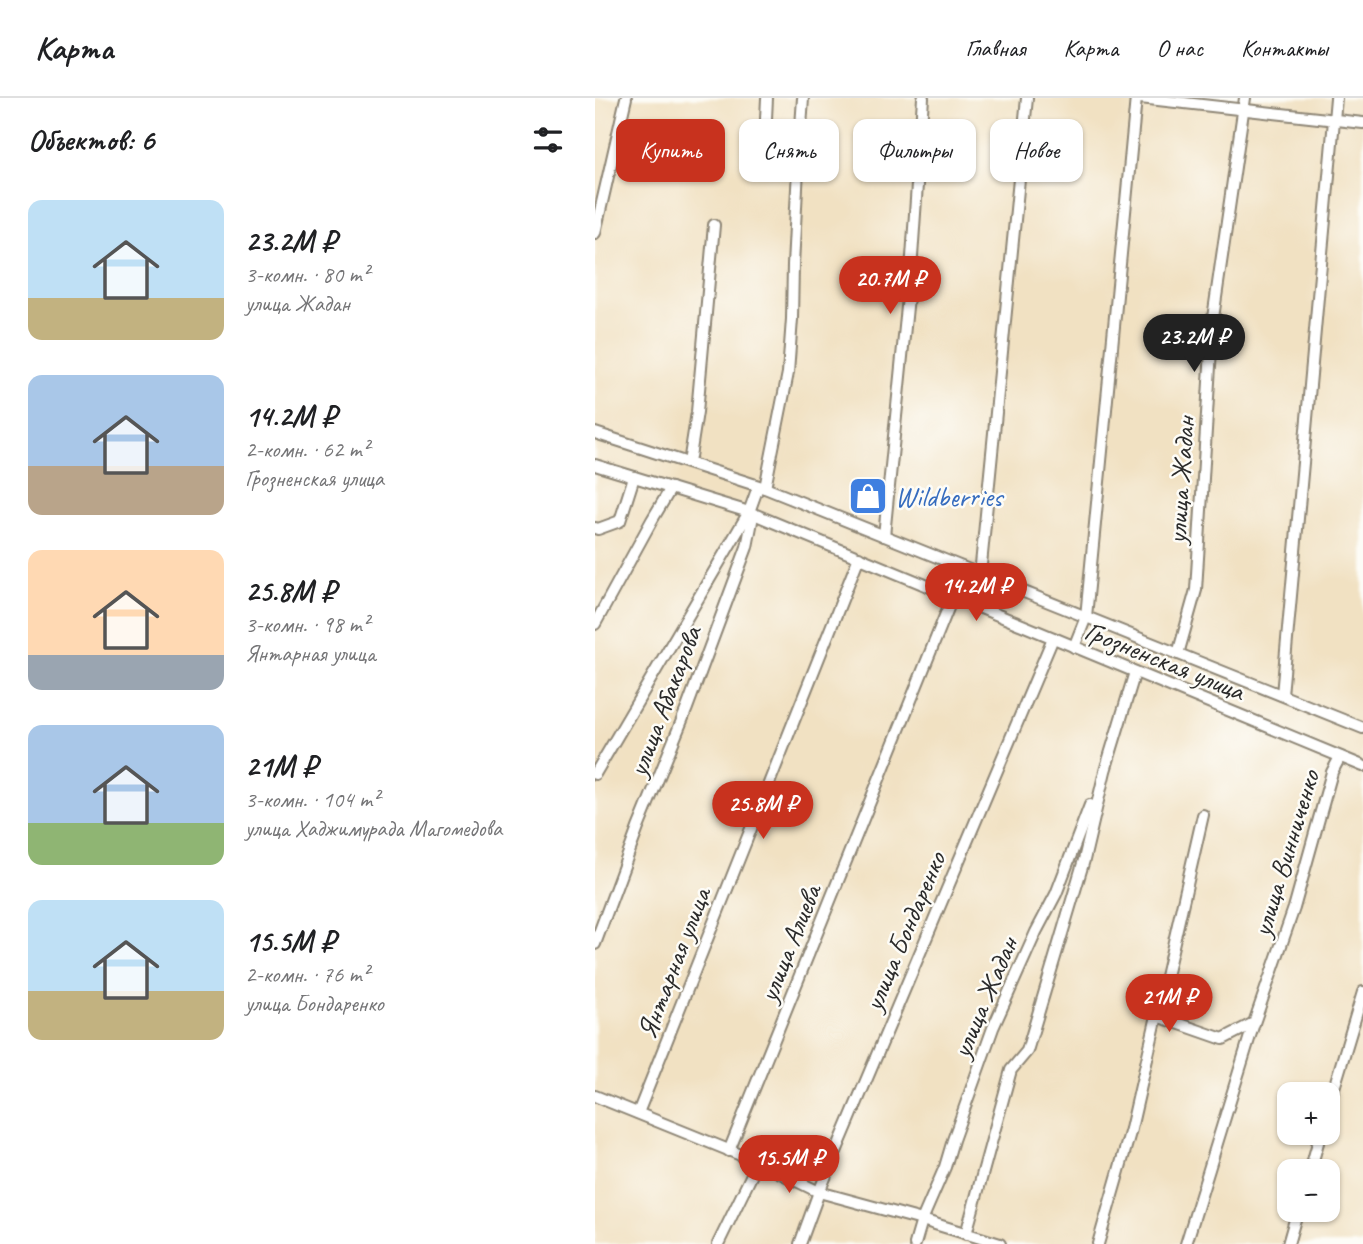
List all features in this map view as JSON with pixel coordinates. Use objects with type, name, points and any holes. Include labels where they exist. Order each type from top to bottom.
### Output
[{"type":"street","points":[[595,233],[627,98]]},
{"type":"street","points":[[766,119],[767,98]]},
{"type":"street","points":[[595,774],[762,488],[788,373],[803,98]]},
{"type":"street","points":[[884,536],[912,257],[923,98]]},
{"type":"street","points":[[980,575],[1027,98]]},
{"type":"street","points":[[1074,647],[1086,617],[1138,98],[1363,123]]},
{"type":"street","name":"улица Жадан","points":[[1178,654],[1196,590],[1213,318],[1245,98]]},
{"type":"street","points":[[1282,695],[1336,98]]},
{"type":"street","points":[[689,463],[697,412],[714,225]]},
{"type":"street","name":"Грозненская улица","points":[[595,433],[762,488],[1363,728]]},
{"type":"street","name":"Грозненская улица","points":[[595,465],[749,512],[1363,766]]},
{"type":"street","points":[[595,528],[620,521],[634,477]]},
{"type":"street","points":[[597,619],[671,488]]},
{"type":"street","name":"улица Абакарова","points":[[595,944],[747,547],[752,521],[749,512]]},
{"type":"street","name":"Янтарная улица","points":[[638,1113],[859,557]]},
{"type":"street","name":"улица Алиева","points":[[729,1151],[953,596]]},
{"type":"street","name":"улица Бондаренко","points":[[800,1244],[819,1192],[1053,638]]},
{"type":"street","points":[[966,1234],[1011,1070],[1027,1051],[1084,860],[1105,771],[1135,672]]},
{"type":"street","name":"улица Винниченко","points":[[1186,1244],[1254,1023],[1294,908],[1332,772],[1340,757]]},
{"type":"street","name":"улица Жадан","points":[[915,1244],[993,1028],[1056,894],[1105,771]]},
{"type":"street","points":[[1098,1244],[1131,1129],[1203,815]]},
{"type":"street","points":[[1336,1082],[1363,992]]},
{"type":"street","points":[[1157,1016],[1223,1039],[1254,1023]]},
{"type":"street","points":[[595,1096],[758,1162],[819,1192],[1000,1244]]},
{"type":"street","points":[[717,1244],[758,1162]]},
{"type":"street","points":[[1288,1244],[1294,1222]]},
{"type":"place","name":"Wildberries","points":[[868,496]]}]
